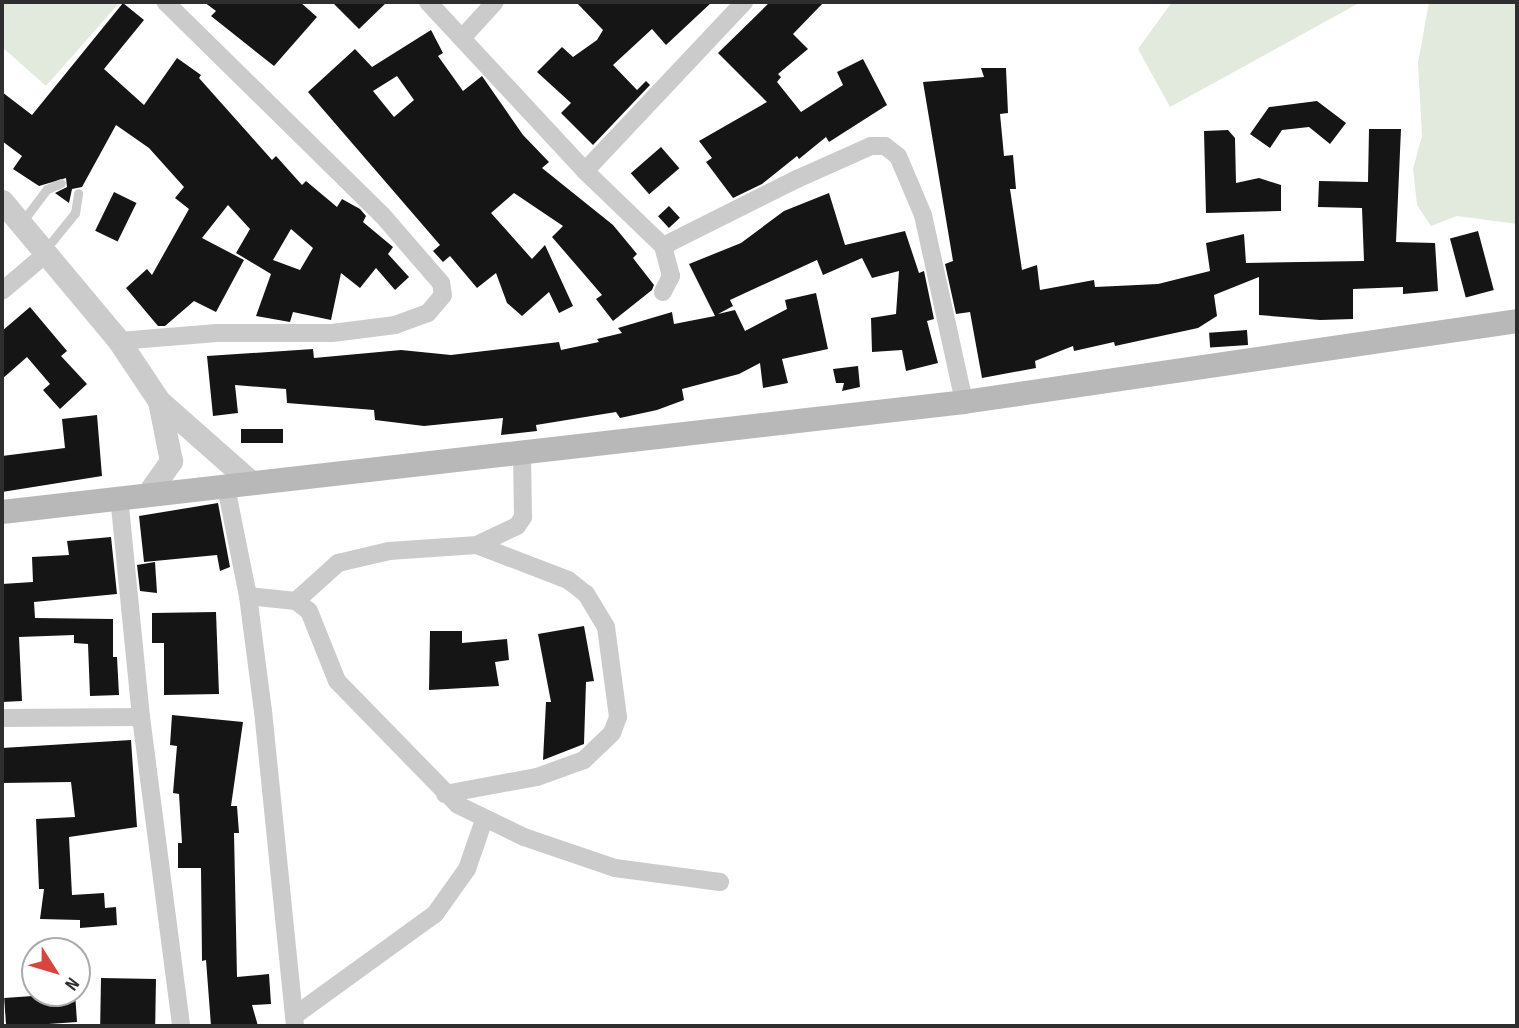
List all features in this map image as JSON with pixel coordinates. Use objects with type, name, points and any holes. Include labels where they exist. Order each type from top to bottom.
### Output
[{"type":"main road","points":[[2,512],[964,402],[1517,321]]},
{"type":"street","points":[[119,341],[217,333],[332,332],[394,325],[428,313],[443,295],[441,283],[382,215],[165,2]]},
{"type":"street","points":[[428,2],[585,171],[663,246],[671,276],[663,292]]},
{"type":"street","points":[[463,37],[495,2]]},
{"type":"street","points":[[585,171],[744,2]]},
{"type":"street","points":[[663,246],[797,178],[871,146],[885,146],[898,156],[923,215],[964,402]]},
{"type":"street","points":[[2,201],[119,341],[159,401],[252,483]]},
{"type":"street","points":[[2,291],[45,252]]},
{"type":"street","points":[[147,495],[171,461],[159,401]]},
{"type":"street","points":[[296,601],[325,571],[362,554],[477,545],[517,526],[523,517],[522,453]]},
{"type":"street","points":[[226,487],[248,596],[294,1021]]},
{"type":"street","points":[[119,498],[141,717],[181,1026]]},
{"type":"street","points":[[445,794],[537,777],[584,760],[612,733],[618,717],[606,627],[586,594],[550,572],[477,545]]},
{"type":"street","points":[[248,596],[296,601],[318,625],[327,663],[337,681],[445,794],[484,820],[615,868],[720,883]]},
{"type":"street","points":[[2,718],[141,717]]},
{"type":"street","points":[[294,1021],[435,914],[467,869],[484,820]]},
{"type":"lane","points":[[21,223],[47,189],[61,183]]},
{"type":"lane","points":[[45,252],[75,213],[78,193]]},
{"type":"shaded area","points":[[2,2],[120,2],[46,86],[2,47]]},
{"type":"shaded area","points":[[1172,2],[1361,2],[1170,107],[1138,49]]},
{"type":"shaded area","points":[[1429,2],[1517,2],[1517,224],[1457,216],[1431,226],[1417,205],[1413,169],[1422,136],[1418,63]]},
{"type":"building","points":[[204,2],[300,2],[317,17],[274,66],[211,16],[216,11]]},
{"type":"building","points":[[332,2],[387,2],[359,29]]},
{"type":"building","points":[[576,2],[712,2],[666,45],[652,29],[613,65],[637,90],[646,81],[650,85],[593,145],[561,113],[571,103],[537,72],[562,47],[573,57],[597,40],[603,30]]},
{"type":"building","points":[[770,2],[824,2],[793,34],[808,49],[778,74],[781,77],[777,82],[801,112],[843,85],[837,72],[863,59],[887,105],[829,142],[826,137],[762,184],[733,198],[706,162],[712,158],[699,141],[767,102],[718,53]]},
{"type":"building","points":[[123,3],[144,20],[104,69],[144,105],[177,58],[201,75],[199,78],[272,160],[276,156],[302,185],[306,181],[337,207],[342,199],[360,209],[366,216],[363,222],[393,247],[388,254],[409,277],[395,290],[376,268],[360,288],[341,273],[331,320],[293,312],[290,322],[256,316],[271,274],[236,253],[250,229],[228,205],[202,238],[244,260],[216,312],[194,301],[165,326],[158,326],[126,288],[147,269],[152,275],[189,209],[175,198],[184,187],[149,148],[116,125],[82,187],[72,189],[69,203],[55,193],[67,187],[66,178],[39,186],[13,169],[22,156],[2,141],[2,92],[32,115]],"holes":[[[291,229],[313,248],[300,270],[273,260]]]},
{"type":"building","points":[[431,30],[443,53],[438,56],[463,91],[482,76],[523,135],[549,162],[542,168],[613,225],[637,254],[633,258],[654,285],[652,290],[613,321],[596,299],[602,295],[552,237],[563,226],[514,193],[491,213],[532,259],[545,245],[573,306],[559,313],[549,292],[522,316],[507,303],[496,273],[477,288],[450,256],[443,262],[433,251],[440,245],[308,92],[355,49],[372,67]],"holes":[[[397,76],[414,100],[394,117],[373,91]]]},
{"type":"building","points":[[981,68],[1006,68],[1008,113],[1000,114],[1004,156],[1013,155],[1016,189],[1010,189],[1022,270],[1037,265],[1040,290],[1094,280],[1095,287],[1158,284],[1210,271],[1206,243],[1244,234],[1246,263],[1364,261],[1362,208],[1318,207],[1319,181],[1368,182],[1369,129],[1401,129],[1396,242],[1435,243],[1438,291],[1403,294],[1403,287],[1353,289],[1353,319],[1320,320],[1259,315],[1259,277],[1214,295],[1217,316],[1198,328],[1115,346],[1114,342],[1074,351],[1073,346],[1035,361],[1036,368],[982,378],[970,312],[956,314],[945,264],[953,261],[923,82],[984,77]]},
{"type":"building","points":[[1317,101],[1346,123],[1330,144],[1309,127],[1282,130],[1270,148],[1250,134],[1269,107]]},
{"type":"building","points":[[1228,130],[1235,138],[1236,183],[1259,178],[1281,185],[1281,211],[1206,213],[1204,131]]},
{"type":"building","points":[[661,147],[679,168],[649,194],[631,173]]},
{"type":"building","points":[[114,192],[136,203],[118,242],[95,231]]},
{"type":"building","points":[[829,193],[845,245],[905,231],[919,273],[924,271],[934,319],[927,321],[938,363],[906,371],[902,350],[872,352],[871,318],[896,314],[899,271],[872,278],[862,258],[823,275],[817,260],[730,300],[733,306],[718,314],[735,310],[745,331],[787,309],[785,300],[816,293],[828,349],[782,359],[788,383],[763,388],[760,363],[739,374],[682,389],[684,400],[657,410],[620,418],[616,412],[536,425],[537,431],[501,435],[503,418],[424,426],[375,420],[374,410],[287,403],[286,389],[235,385],[238,413],[213,416],[207,356],[313,349],[314,358],[401,350],[451,355],[559,342],[561,350],[599,342],[597,339],[622,333],[618,328],[672,312],[674,324],[715,316],[689,264],[741,243],[784,211]]},
{"type":"building","points":[[669,206],[680,218],[669,228],[658,216]]},
{"type":"building","points":[[1478,231],[1494,290],[1466,297],[1450,239]]},
{"type":"building","points":[[30,307],[67,351],[61,356],[87,384],[60,409],[43,390],[50,384],[27,357],[2,379],[2,331]]},
{"type":"building","points":[[1247,330],[1248,345],[1210,348],[1209,333]]},
{"type":"building","points":[[858,366],[860,387],[842,391],[844,383],[836,383],[833,369]]},
{"type":"building","points":[[97,415],[102,476],[2,492],[2,456],[65,448],[62,419]]},
{"type":"building","points":[[241,429],[283,429],[283,443],[241,443]]},
{"type":"building","points":[[218,503],[230,567],[220,571],[217,555],[144,562],[139,516]]},
{"type":"building","points":[[111,537],[117,594],[34,602],[35,618],[113,619],[113,657],[117,657],[119,695],[90,696],[88,644],[74,643],[74,635],[19,637],[22,701],[2,702],[2,584],[33,582],[32,557],[69,555],[67,541]]},
{"type":"building","points":[[155,562],[157,593],[140,591],[137,565]]},
{"type":"building","points":[[216,612],[219,694],[164,695],[164,643],[152,643],[152,613]]},
{"type":"building","points":[[584,626],[594,681],[586,682],[584,744],[543,760],[546,702],[551,702],[538,634]]},
{"type":"building","points":[[430,631],[462,631],[462,643],[507,639],[509,660],[495,662],[499,686],[429,690]]},
{"type":"building","points":[[172,715],[243,722],[231,806],[237,806],[239,833],[234,833],[237,977],[269,974],[271,1004],[252,1005],[258,1026],[211,1026],[206,960],[202,961],[201,868],[178,868],[178,843],[182,843],[179,794],[173,793],[177,746],[170,745]]},
{"type":"building","points":[[131,740],[137,827],[69,837],[72,895],[104,893],[105,908],[116,907],[117,925],[80,928],[80,920],[40,919],[44,889],[39,889],[36,819],[75,817],[71,782],[2,783],[2,748]]},
{"type":"building","points":[[101,978],[156,979],[155,1026],[100,1026]]},
{"type":"building","points":[[21,997],[21,1007],[76,1007],[77,1022],[6,1026],[4,998]]}]
